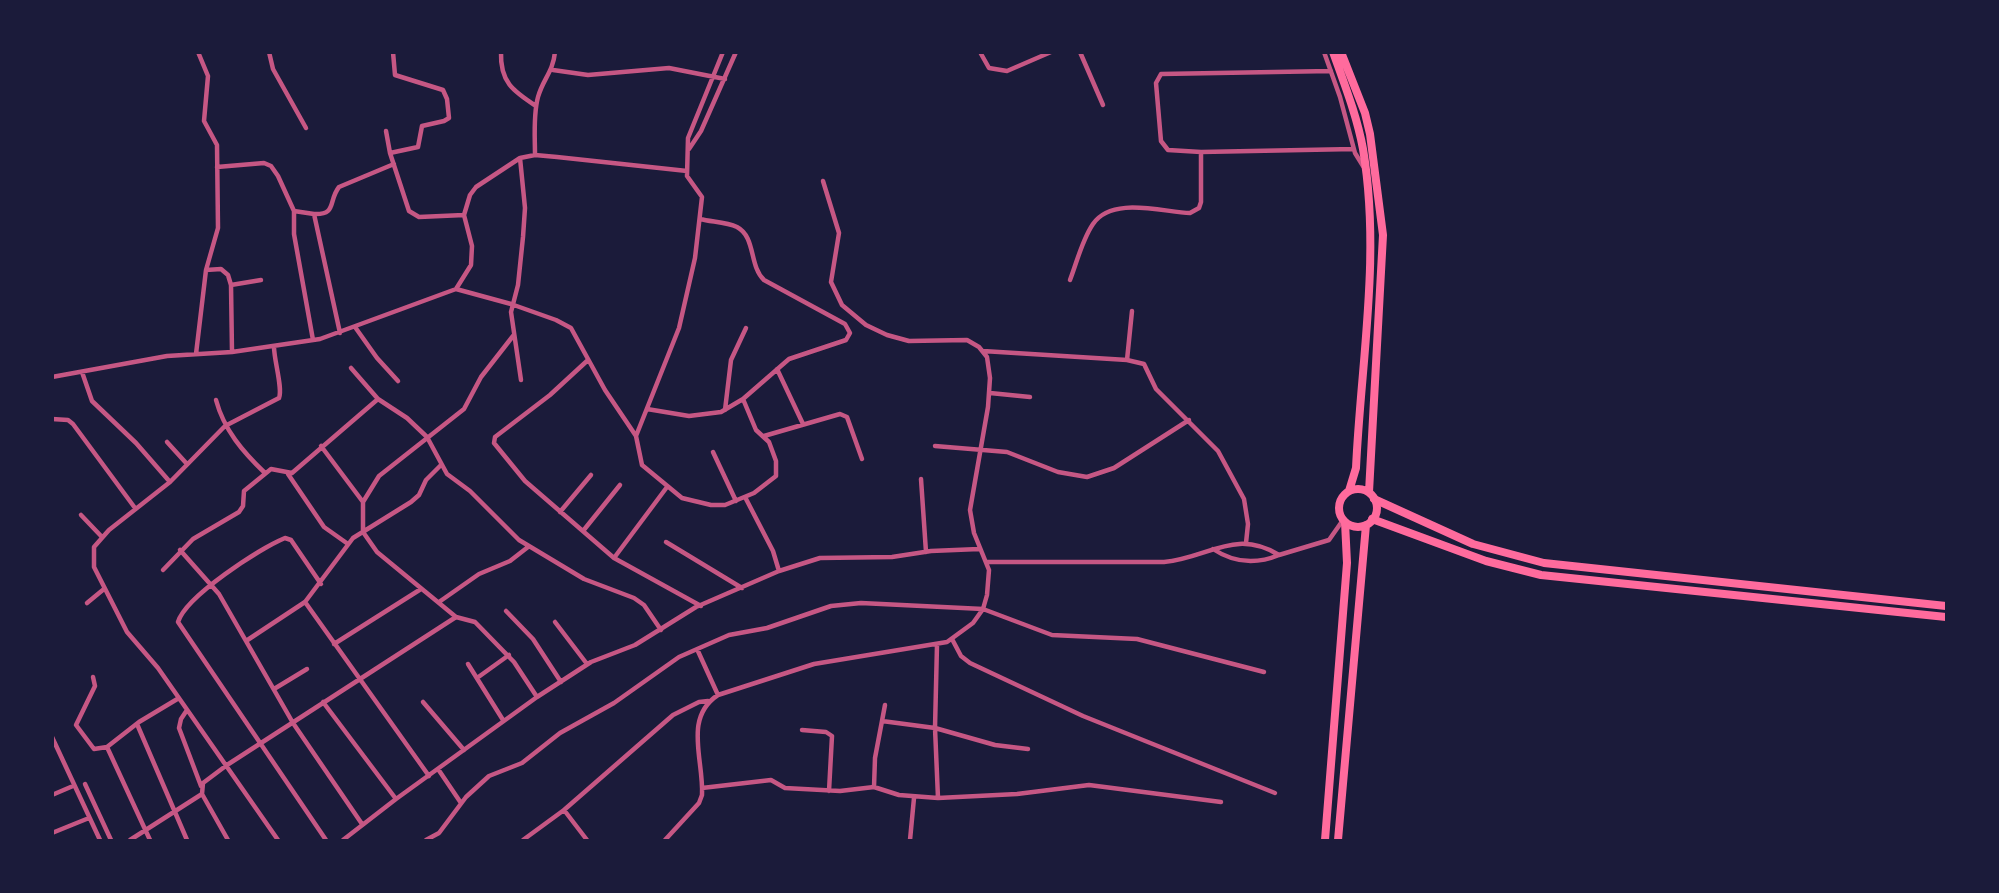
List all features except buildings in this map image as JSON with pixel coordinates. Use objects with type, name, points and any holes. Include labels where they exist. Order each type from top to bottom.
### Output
[{"type":"highway","points":[[1324,840],[1347,563],[1344,521],[1339,511],[1340,501],[1349,491],[1356,468],[1371,282],[1371,225],[1359,130],[1333,52]]},
{"type":"highway","points":[[1338,840],[1369,522],[1377,509],[1372,496],[1383,224],[1368,123],[1341,52]]},
{"type":"highway","points":[[1349,491],[1359,489],[1372,496]]},
{"type":"highway","points":[[1344,521],[1357,527],[1369,522]]},
{"type":"main road","points":[[1372,496],[1473,544],[1544,563],[1947,606]]},
{"type":"main road","points":[[1369,522],[1486,561],[1541,574],[1947,617]]},
{"type":"street","points":[[196,354],[206,270],[217,237],[217,145],[207,128],[204,113],[208,76],[198,52]]},
{"type":"street","points":[[269,52],[273,69],[306,128]]},
{"type":"street","points":[[390,153],[418,147],[422,126],[444,122],[448,118],[447,99],[443,90],[395,75],[393,52]]},
{"type":"street","points":[[501,52],[504,80],[514,92],[536,106]]},
{"type":"street","points":[[535,155],[536,106],[542,85],[554,70],[555,52]]},
{"type":"street","points":[[636,436],[680,328],[695,258],[702,193],[689,181],[687,171],[689,133],[723,52]]},
{"type":"street","points":[[689,149],[701,131],[736,52]]},
{"type":"street","points":[[980,52],[989,68],[1002,72],[1051,52]]},
{"type":"street","points":[[1080,52],[1103,105]]},
{"type":"street","points":[[1324,52],[1354,149],[1365,168]]},
{"type":"street","points":[[554,70],[588,75],[669,68],[724,79]]},
{"type":"street","points":[[1331,71],[1158,76],[1156,83],[1162,144],[1171,151],[1201,152],[1354,149]]},
{"type":"street","points":[[386,130],[390,153],[406,204],[414,214],[419,217],[464,215]]},
{"type":"street","points":[[1070,280],[1092,225],[1107,212],[1124,208],[1187,213],[1196,210],[1201,202],[1201,152]]},
{"type":"street","points":[[456,289],[471,265],[472,246],[464,215],[470,195],[476,187],[520,158],[535,155],[687,171]]},
{"type":"street","points":[[520,158],[525,208],[518,285],[511,304],[513,336],[521,380]]},
{"type":"street","points":[[217,167],[256,162],[271,166],[278,176],[294,211],[294,234],[313,340]]},
{"type":"street","points":[[294,211],[323,215],[329,211],[339,187],[394,164]]},
{"type":"street","points":[[523,840],[564,810],[673,715],[718,695],[814,664],[937,645],[967,630],[983,609],[989,581],[987,562],[979,549],[970,510],[990,393],[990,370],[983,351],[973,343],[960,339],[909,341],[887,335],[866,325],[842,304],[831,282],[839,232],[823,181]]},
{"type":"street","points":[[314,214],[340,333]]},
{"type":"street","points":[[647,409],[689,416],[706,415],[724,410],[743,399],[797,355],[846,340],[850,330],[845,324],[764,280],[756,270],[742,230],[729,224],[700,219]]},
{"type":"street","points":[[206,270],[220,269],[225,272],[231,285],[232,352]]},
{"type":"street","points":[[231,285],[261,280]]},
{"type":"street","points":[[52,377],[196,354],[274,347],[313,340],[340,333],[456,289],[511,304],[564,323],[576,335],[588,360],[636,436],[642,465],[682,498],[724,505],[764,488],[776,476],[776,461],[764,436],[755,428],[743,399]]},
{"type":"street","points":[[1127,360],[1132,311]]},
{"type":"street","points":[[355,327],[398,381]]},
{"type":"street","points":[[724,410],[731,360],[746,328]]},
{"type":"street","points":[[513,336],[481,377],[464,409],[446,426],[426,437],[379,476],[363,502],[363,532],[391,566],[456,617],[475,622],[508,655],[537,697]]},
{"type":"street","points":[[274,347],[275,369],[281,393],[279,398],[225,426],[170,482],[102,537],[94,546],[92,556],[94,567],[104,589],[127,632],[179,698],[278,840]]},
{"type":"street","points":[[983,351],[1127,360],[1144,364],[1156,389],[1218,452],[1226,470],[1241,491],[1247,518],[1246,543]]},
{"type":"street","points":[[588,360],[494,440],[510,464],[560,512],[614,558],[701,606]]},
{"type":"street","points":[[351,368],[378,399],[407,418],[426,437],[447,474],[470,491],[528,547],[584,579],[634,598],[644,605],[661,630]]},
{"type":"street","points":[[777,369],[803,424]]},
{"type":"street","points":[[82,372],[92,401],[136,443],[170,482]]},
{"type":"street","points":[[990,393],[1030,397]]},
{"type":"street","points":[[288,474],[378,399]]},
{"type":"street","points":[[216,400],[225,426],[265,473]]},
{"type":"street","points":[[764,436],[836,414],[844,415],[862,459]]},
{"type":"street","points":[[52,420],[68,420],[73,424],[135,508]]},
{"type":"street","points":[[935,446],[1015,454],[1058,472],[1095,476],[1114,468],[1189,420]]},
{"type":"street","points":[[166,442],[188,464]]},
{"type":"street","points":[[321,446],[363,502]]},
{"type":"street","points":[[713,452],[736,501]]},
{"type":"street","points":[[246,641],[305,602],[321,584],[348,544],[411,502],[421,492],[426,480],[441,465]]},
{"type":"street","points":[[163,570],[193,539],[239,512],[244,491],[265,473],[276,468],[288,474],[324,527],[348,544]]},
{"type":"street","points":[[560,512],[591,475]]},
{"type":"street","points":[[921,479],[926,552]]},
{"type":"street","points":[[583,531],[620,485]]},
{"type":"street","points":[[614,558],[667,487]]},
{"type":"street","points":[[745,497],[773,551],[779,571]]},
{"type":"street","points":[[81,515],[102,537]]},
{"type":"street","points":[[1213,549],[1231,558],[1250,562],[1329,540],[1344,521]]},
{"type":"street","points":[[321,584],[291,540],[285,538],[233,568],[188,606],[178,622],[326,840]]},
{"type":"street","points":[[666,542],[742,588]]},
{"type":"street","points":[[987,562],[1164,562],[1192,558],[1229,544],[1246,543],[1264,547],[1279,555]]},
{"type":"street","points":[[439,602],[479,574],[510,561],[528,547]]},
{"type":"street","points":[[343,840],[537,697],[587,664],[635,645],[688,611],[779,571],[820,558],[892,557],[926,552],[979,549]]},
{"type":"street","points":[[180,550],[213,585],[293,723],[362,824]]},
{"type":"street","points":[[87,603],[104,589]]},
{"type":"street","points":[[334,644],[421,589]]},
{"type":"street","points":[[305,602],[357,679],[429,776]]},
{"type":"street","points":[[426,840],[439,834],[461,803],[489,776],[522,763],[560,733],[614,703],[679,657],[729,635],[767,628],[831,606],[846,603],[983,609],[1052,635],[1137,639],[1264,672]]},
{"type":"street","points":[[506,611],[534,639],[561,682]]},
{"type":"street","points":[[201,786],[227,765],[456,617]]},
{"type":"street","points":[[555,622],[587,664]]},
{"type":"street","points":[[952,639],[961,657],[980,668],[1083,716],[1275,792]]},
{"type":"street","points":[[937,645],[935,728],[938,798]]},
{"type":"street","points":[[698,649],[718,695]]},
{"type":"street","points":[[477,678],[508,655]]},
{"type":"street","points":[[468,664],[503,720]]},
{"type":"street","points":[[274,689],[307,669]]},
{"type":"street","points":[[93,677],[95,686],[76,725],[94,749],[107,747],[137,724],[179,698]]},
{"type":"street","points":[[665,840],[699,803],[702,788],[696,726],[708,701]]},
{"type":"street","points":[[323,702],[396,799]]},
{"type":"street","points":[[423,702],[464,750]]},
{"type":"street","points":[[874,787],[875,758],[885,705]]},
{"type":"street","points":[[187,710],[181,719],[179,728],[202,794],[228,840]]},
{"type":"street","points":[[882,721],[935,728],[995,745],[1028,749]]},
{"type":"street","points":[[137,724],[187,840]]},
{"type":"street","points":[[802,730],[826,732],[832,736],[829,791]]},
{"type":"street","points":[[52,737],[100,840]]},
{"type":"street","points":[[107,747],[150,840]]},
{"type":"street","points":[[438,769],[461,803]]},
{"type":"street","points":[[702,788],[771,780],[785,788],[829,791],[874,787],[914,798],[938,798],[1017,794],[1089,785],[1221,802]]},
{"type":"street","points":[[85,784],[111,840]]},
{"type":"street","points":[[52,795],[73,786]]},
{"type":"street","points":[[130,840],[202,794]]},
{"type":"street","points":[[910,840],[914,798]]},
{"type":"street","points":[[564,810],[587,840]]},
{"type":"street","points":[[52,833],[89,818]]}]
